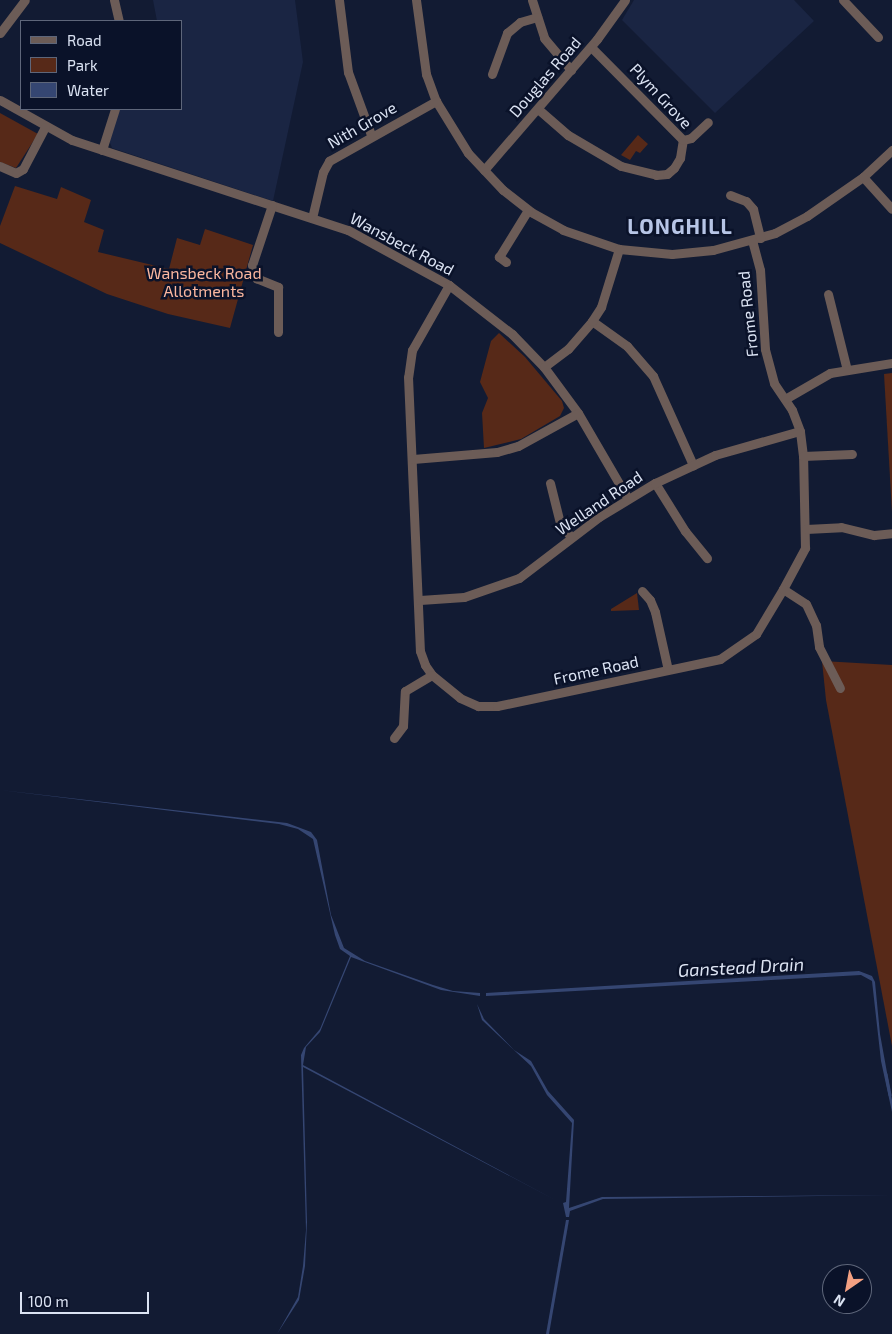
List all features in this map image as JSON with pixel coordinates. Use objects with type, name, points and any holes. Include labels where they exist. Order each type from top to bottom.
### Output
[{"type":"street","points":[[0,32],[26,0]]},
{"type":"street","points":[[114,0],[119,20]]},
{"type":"street","points":[[339,0],[348,72],[371,135]]},
{"type":"street","points":[[416,0],[419,44],[436,100],[468,153],[528,210],[563,230],[619,249],[672,254],[713,250],[756,239],[807,216],[864,177],[892,150]]},
{"type":"street","points":[[532,0],[544,38],[571,70]]},
{"type":"street","name":"Douglas Road","points":[[484,170],[591,47],[625,0]]},
{"type":"street","points":[[844,0],[878,37]]},
{"type":"street","points":[[492,74],[507,33],[520,22],[537,17]]},
{"type":"street","name":"Plym Grove","points":[[538,109],[589,149],[641,174],[667,174],[674,168],[680,158],[684,140],[591,47]]},
{"type":"street","name":"Wansbeck Road","points":[[0,100],[45,127],[102,150],[272,204],[368,240],[449,285],[512,334],[544,366],[578,413],[628,499]]},
{"type":"street","name":"Nith Grove","points":[[312,218],[323,172],[329,161],[371,135],[436,100]]},
{"type":"street","points":[[102,150],[115,110]]},
{"type":"street","points":[[684,140],[691,138],[708,122]]},
{"type":"street","points":[[0,166],[16,173],[23,169],[45,127]]},
{"type":"street","points":[[864,177],[892,209]]},
{"type":"street","name":"Frome Road","points":[[449,285],[412,350],[408,377],[420,600],[420,651],[424,665],[432,675],[460,698],[478,706],[497,706],[720,659],[744,646],[756,634],[805,548],[806,529],[800,431],[785,398],[774,383],[764,349],[760,270],[754,209],[746,200],[730,195]]},
{"type":"street","points":[[272,204],[252,265],[256,278],[278,287],[278,332]]},
{"type":"street","points":[[506,262],[499,257],[528,210]]},
{"type":"street","points":[[544,366],[568,349],[592,321],[601,307],[619,249]]},
{"type":"street","points":[[828,294],[847,370]]},
{"type":"street","points":[[592,321],[627,346],[653,376],[693,464]]},
{"type":"street","points":[[785,398],[830,373],[892,363]]},
{"type":"street","points":[[413,459],[497,452],[518,446],[578,413]]},
{"type":"street","name":"Welland Road","points":[[420,600],[464,597],[519,578],[571,537],[628,499],[656,483],[715,454],[800,431]]},
{"type":"street","points":[[803,456],[852,454]]},
{"type":"street","points":[[550,483],[560,523],[571,537]]},
{"type":"street","points":[[656,483],[685,531],[707,558]]},
{"type":"street","points":[[806,529],[841,527],[874,535],[892,533]]},
{"type":"street","points":[[783,589],[806,604],[816,626],[820,647],[840,688]]},
{"type":"street","points":[[642,591],[655,612],[668,670]]},
{"type":"street","points":[[394,738],[404,726],[404,691],[432,675]]},
{"type":"shaded area","points":[[153,0],[295,0],[303,62],[273,201],[112,148],[109,140],[120,110],[182,110],[182,20],[157,20]]},
{"type":"shaded area","points":[[634,0],[794,0],[814,21],[715,113],[622,20]]},
{"type":"green space","points":[[0,113],[38,134],[16,168],[0,162]]},
{"type":"green space","points":[[638,135],[648,144],[640,153],[636,151],[630,160],[621,155]]},
{"type":"green space","name":"Wansbeck Road Allotments","points":[[15,186],[57,199],[61,187],[91,200],[84,222],[104,230],[98,252],[169,269],[177,238],[200,245],[205,229],[253,245],[230,328],[168,314],[107,294],[0,243],[0,226]]},
{"type":"green space","points":[[499,333],[525,357],[562,401],[564,408],[560,416],[521,439],[484,448],[482,413],[488,398],[480,382],[491,341]]},
{"type":"green space","points":[[892,373],[892,512],[884,374]]},
{"type":"green space","points":[[637,593],[639,610],[611,611],[611,609]]},
{"type":"green space","points":[[822,661],[892,665],[892,1046],[826,700]]},
{"type":"water","points":[[0,790],[287,823],[311,832],[317,840],[331,915],[344,948],[365,961],[433,985],[453,991],[480,993],[480,996],[441,990],[351,957],[320,1032],[306,1047],[303,1065],[559,1202],[303,1067],[307,1222],[305,1266],[299,1300],[277,1334],[298,1297],[303,1266],[306,1230],[301,1055],[304,1048],[320,1029],[350,956],[340,949],[335,935],[313,839],[298,829],[279,824]]},
{"type":"water","points":[[859,971],[872,976],[875,982],[880,1034],[892,1100],[892,1112],[881,1061],[872,981],[861,975],[486,996],[486,993]]},
{"type":"water","points":[[477,1004],[484,1019],[514,1050],[531,1061],[548,1091],[574,1120],[569,1208],[602,1197],[892,1195],[603,1199],[570,1211],[569,1217],[566,1217],[563,1203],[566,1202],[572,1123],[547,1095],[531,1066],[482,1020]]},
{"type":"water","points":[[566,1220],[569,1220],[549,1334],[546,1334]]},
{"type":"waterway","name":"Ganstead Drain","points":[[886,1074],[890,1095]]},
{"type":"district","name":"LONGHILL","points":[[680,226]]}]
